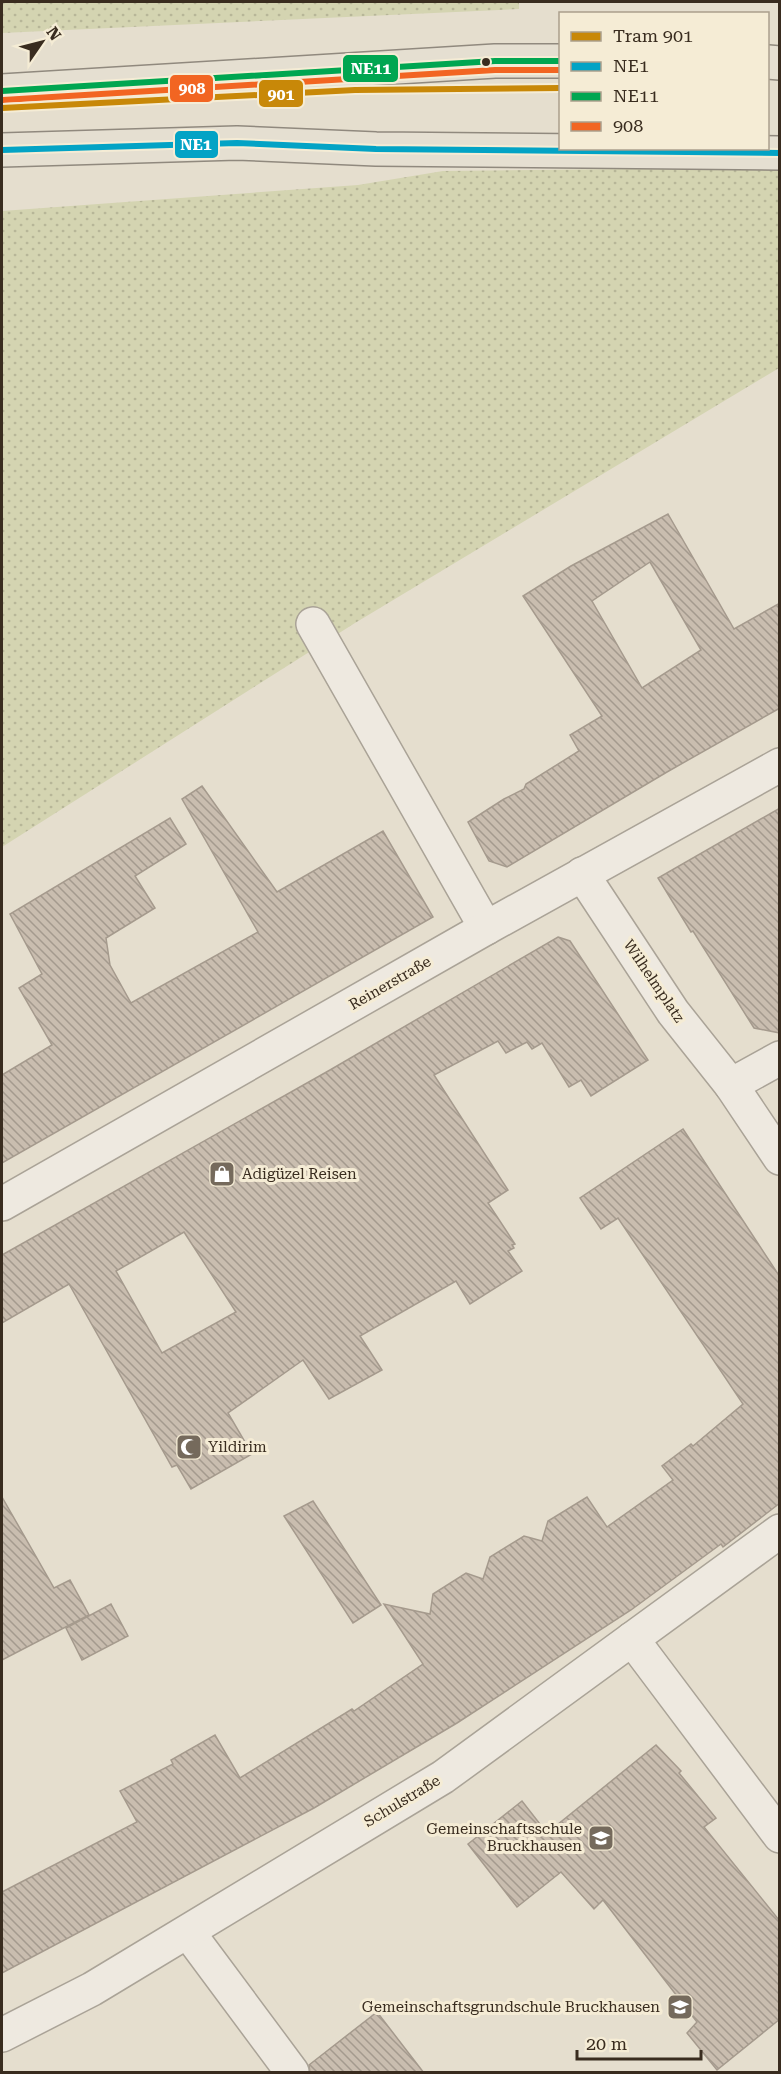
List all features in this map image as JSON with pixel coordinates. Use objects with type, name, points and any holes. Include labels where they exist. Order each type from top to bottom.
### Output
[{"type":"main road","points":[[2,91],[495,61],[559,61]]},
{"type":"main road","points":[[2,150],[237,143],[376,149],[780,153]]},
{"type":"street","points":[[313,624],[486,928]]},
{"type":"street","name":"Reinerstraße","points":[[2,1204],[486,928],[780,765]]},
{"type":"street","name":"Wilhelmplatz","points":[[582,874],[673,1012],[731,1085],[780,1158]]},
{"type":"street","points":[[731,1085],[780,1058]]},
{"type":"street","name":"Schulstraße","points":[[2,2035],[92,1989],[443,1776],[780,1532]]},
{"type":"street","points":[[633,1639],[780,1836]]},
{"type":"street","points":[[188,1932],[292,2073]]},
{"type":"green space","points":[[2,2],[519,2],[519,9],[2,33]]},
{"type":"green space","points":[[779,164],[779,368],[355,623],[2,847],[2,211],[358,185],[443,171],[629,169]]},
{"type":"building","points":[[668,514],[734,629],[780,603],[780,708],[507,867],[489,861],[468,822],[524,789],[526,784],[579,751],[570,735],[602,716],[523,596],[571,566]],"holes":[[[650,562],[701,650],[642,688],[592,601]]]},
{"type":"building","points":[[202,786],[277,892],[383,831],[433,917],[2,1163],[2,1075],[52,1045],[19,988],[42,974],[10,914],[170,818],[186,844],[135,876],[155,908],[106,938],[110,965],[131,1003],[258,932],[182,799]]},
{"type":"building","points":[[780,808],[780,1033],[754,1028],[658,878]]},
{"type":"building","points":[[558,937],[570,941],[648,1060],[591,1096],[581,1080],[569,1087],[542,1043],[532,1049],[527,1042],[506,1053],[498,1041],[434,1075],[508,1190],[488,1203],[515,1244],[512,1245],[514,1248],[508,1251],[522,1271],[470,1304],[456,1281],[360,1336],[382,1370],[329,1399],[303,1360],[228,1413],[252,1454],[191,1489],[177,1465],[172,1467],[69,1284],[2,1323],[2,1255],[330,1070]],"holes":[[[184,1232],[236,1312],[162,1353],[116,1271]]]},
{"type":"building","points":[[683,1129],[780,1277],[780,1503],[723,1547],[721,1544],[631,1610],[457,1723],[314,1808],[2,1973],[2,1892],[137,1822],[120,1791],[173,1764],[171,1760],[215,1735],[240,1778],[352,1709],[354,1711],[423,1664],[384,1604],[430,1614],[433,1594],[466,1573],[483,1579],[490,1557],[524,1536],[542,1541],[548,1521],[587,1497],[607,1527],[673,1480],[662,1466],[691,1444],[693,1446],[743,1404],[618,1218],[601,1229],[580,1198]]},
{"type":"building","points":[[2,1497],[54,1588],[70,1580],[89,1615],[2,1660]]},
{"type":"building","points":[[313,1501],[381,1605],[353,1623],[284,1516]]},
{"type":"building","points":[[111,1604],[128,1636],[82,1660],[66,1628]]},
{"type":"building","points":[[656,1745],[681,1771],[679,1773],[716,1818],[704,1827],[779,1920],[780,2019],[717,2070],[687,2033],[697,2022],[603,1900],[594,1909],[561,1872],[517,1907],[468,1844],[522,1801],[547,1833]]},
{"type":"building","points":[[377,2012],[424,2073],[310,2073],[309,2065]]},
{"type":"tram line","name":"901","points":[[2,108],[355,90],[559,88]]},
{"type":"transit line","name":"NE11","points":[[2,91],[495,61],[559,61]]},
{"type":"transit line","name":"908","points":[[3,100],[495,70],[559,70]]},
{"type":"transit line","name":"NE1","points":[[2,150],[237,143],[376,149],[780,153]]},
{"type":"place","name":"Adigüzel Reisen","points":[[222,1174]]},
{"type":"place","name":"Yildirim","points":[[189,1447]]},
{"type":"place","name":"Gemeinschaftsschule Bruckhausen","points":[[601,1838]]},
{"type":"place","name":"Gemeinschaftsgrundschule Bruckhausen","points":[[680,2007]]}]
